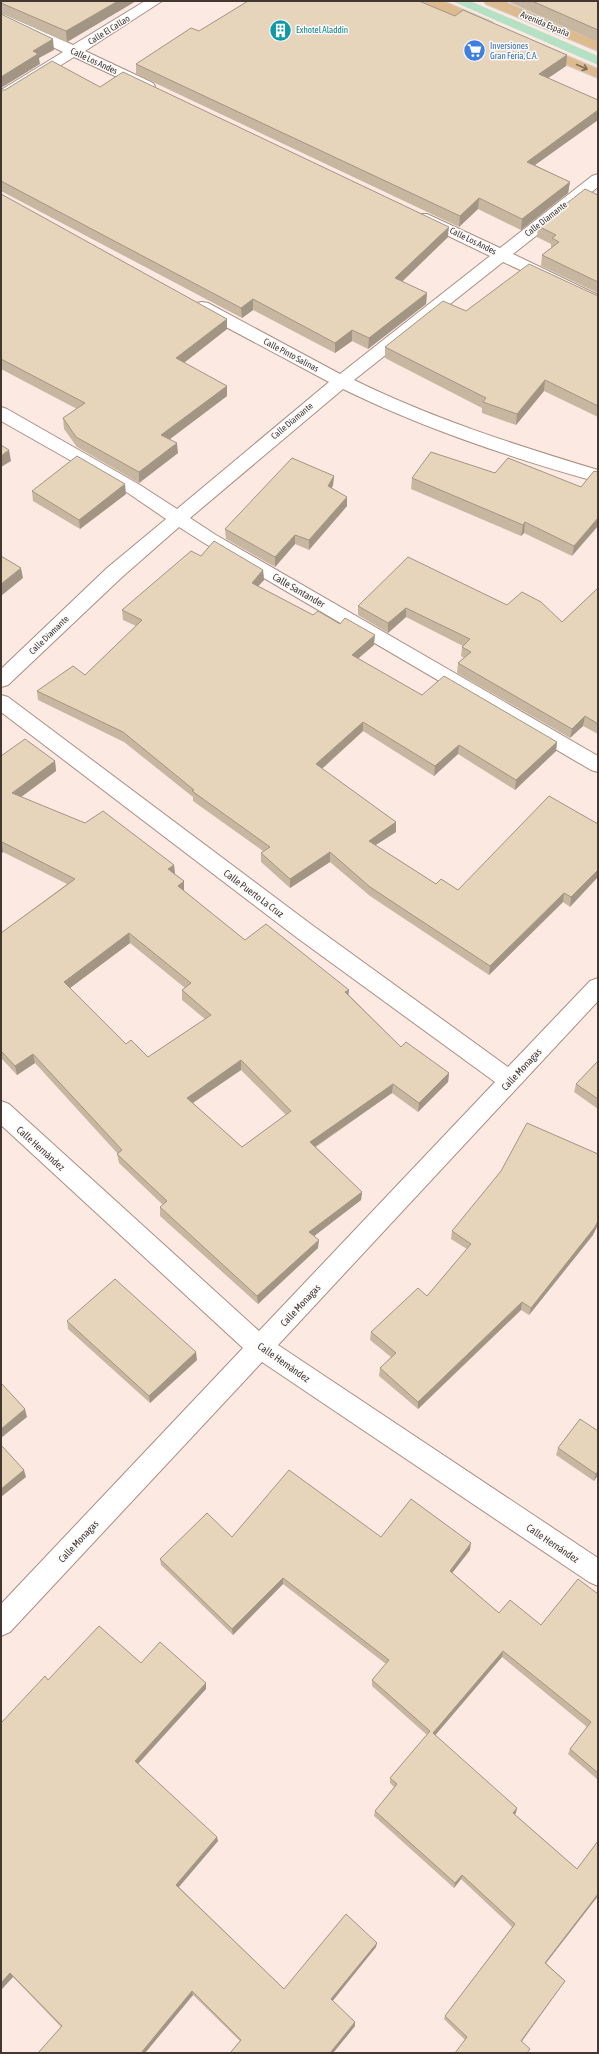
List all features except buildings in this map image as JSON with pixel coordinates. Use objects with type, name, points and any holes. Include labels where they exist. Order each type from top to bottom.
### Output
[{"type":"main road","points":[[431,1],[496,30]]},
{"type":"main road","name":"Avenida España","points":[[491,1],[598,47]]},
{"type":"main road","points":[[526,42],[598,74]]},
{"type":"street","name":"Calle El Callao","points":[[1,96],[155,1]]},
{"type":"street","name":"Calle Los Andes","points":[[1,17],[160,92]]},
{"type":"street","name":"Calle Diamante","points":[[1,680],[114,573],[178,518],[342,381],[598,179]]},
{"type":"street","name":"Calle Los Andes","points":[[408,211],[598,301]]},
{"type":"street","name":"Calle Pinto Salinas","points":[[188,300],[342,381],[430,420],[598,476]]},
{"type":"street","name":"Calle Santander","points":[[1,413],[134,489],[178,518],[598,765]]},
{"type":"street","name":"Calle Puerto La Cruz","points":[[1,702],[304,931],[510,1081]]},
{"type":"street","name":"Calle Monagas","points":[[1,1623],[598,987]]},
{"type":"street","name":"Calle Hernández","points":[[1,1111],[260,1347],[598,1573]]},
{"type":"green space","points":[[452,1],[470,1],[598,56],[598,65]]},
{"type":"place","name":"Exhotel Aladdín","points":[[281,30]]},
{"type":"place","name":"Inversiones Gran Feria, C.A.","points":[[474,51]]}]
